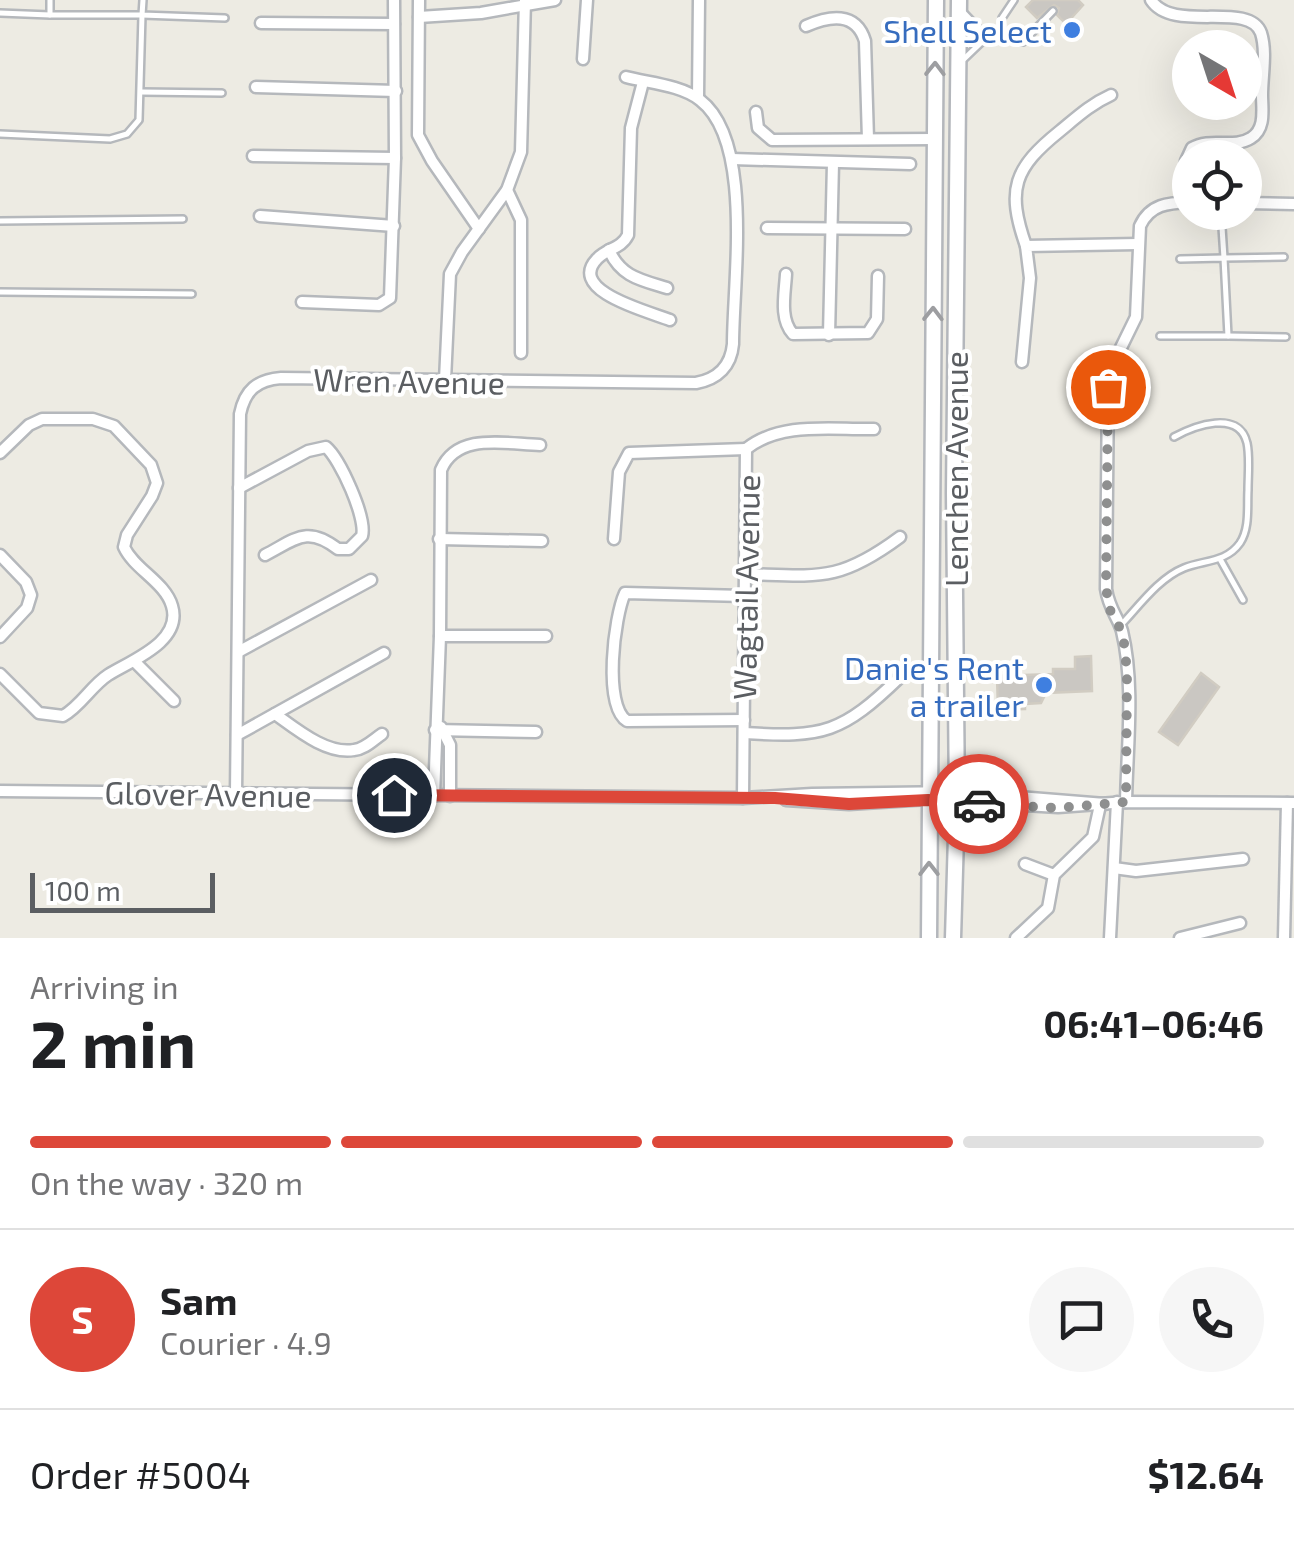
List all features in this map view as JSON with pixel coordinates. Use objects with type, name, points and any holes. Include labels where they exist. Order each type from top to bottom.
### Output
[{"type":"main road","name":"Lenchen Avenue","points":[[928,938],[936,0]]},
{"type":"main road","name":"Lenchen Avenue","points":[[953,938],[958,4]]},
{"type":"street","points":[[302,302],[356,305],[387,301],[391,294],[394,0]]},
{"type":"street","points":[[419,0],[420,142],[479,229]]},
{"type":"street","points":[[419,16],[470,14],[525,2],[556,0]]},
{"type":"street","points":[[583,59],[587,0]]},
{"type":"street","points":[[626,78],[698,98],[700,0]]},
{"type":"street","points":[[1151,0],[1165,13],[1245,17],[1257,25],[1262,40],[1262,118],[1258,132],[1247,140]]},
{"type":"street","points":[[445,380],[450,274],[508,190],[522,142],[525,2]]},
{"type":"street","points":[[806,26],[840,17],[862,31],[866,41],[868,139]]},
{"type":"street","points":[[261,23],[394,24]]},
{"type":"street","points":[[643,82],[631,128],[628,235],[624,243],[609,250],[591,267],[591,280],[612,297],[670,320]]},
{"type":"street","points":[[256,87],[396,91]]},
{"type":"street","points":[[1022,362],[1030,278],[1026,246],[1014,210],[1019,174],[1048,140],[1091,105],[1111,95]]},
{"type":"street","name":"Wren Avenue","points":[[236,793],[240,414],[247,393],[259,383],[281,378],[673,384],[707,381],[717,376],[729,361],[733,344],[736,190],[722,124],[698,98]]},
{"type":"street","points":[[756,112],[758,128],[772,140],[934,139]]},
{"type":"street","points":[[253,156],[395,158]]},
{"type":"street","points":[[732,159],[910,164]]},
{"type":"street","points":[[829,334],[833,163]]},
{"type":"street","points":[[508,190],[521,220],[521,353]]},
{"type":"street","points":[[1112,938],[1114,868],[1110,803],[1128,682],[1120,625],[1110,610],[1106,588],[1108,387],[1114,362],[1136,317],[1140,226],[1151,209],[1172,203]]},
{"type":"street","points":[[1262,203],[1294,204]]},
{"type":"street","points":[[260,216],[394,226]]},
{"type":"street","points":[[767,228],[905,229]]},
{"type":"street","points":[[1026,246],[1138,244]]},
{"type":"street","points":[[609,250],[619,269],[628,276],[667,288]]},
{"type":"street","points":[[786,274],[785,319],[793,334],[862,335],[872,330],[878,276]]},
{"type":"street","points":[[0,453],[36,421],[101,420],[114,426],[154,470],[156,489],[127,535],[124,547],[170,600],[174,614],[162,638],[134,662],[109,674],[70,712],[58,717],[38,713],[0,674]]},
{"type":"street","name":"Wagtail Avenue","points":[[743,798],[746,449],[766,436],[786,430],[874,429]]},
{"type":"street","points":[[434,796],[439,728],[441,470],[451,452],[475,444],[540,444]]},
{"type":"street","points":[[240,488],[308,451],[326,447],[336,459],[362,520],[362,536],[350,548],[338,549],[310,534],[265,555]]},
{"type":"street","points":[[614,540],[619,472],[628,453],[746,449]]},
{"type":"street","points":[[744,574],[834,574],[866,561],[900,537]]},
{"type":"street","points":[[439,540],[542,541]]},
{"type":"street","points":[[0,555],[26,582],[31,595],[27,608],[0,637]]},
{"type":"street","points":[[238,652],[370,580]]},
{"type":"street","points":[[744,596],[625,593],[618,614],[613,673],[616,709],[627,721],[744,720]]},
{"type":"street","points":[[440,636],[546,636]]},
{"type":"street","points":[[237,735],[384,654]]},
{"type":"street","points":[[134,662],[174,702]]},
{"type":"street","points":[[744,733],[808,735],[835,728],[868,706],[900,677]]},
{"type":"street","points":[[275,714],[302,733],[338,750],[357,750],[382,734]]},
{"type":"street","points":[[439,728],[536,732]]},
{"type":"street","points":[[439,728],[450,745],[450,796]]},
{"type":"street","name":"Glover Avenue","points":[[0,792],[775,798],[849,804],[928,796],[1110,803],[1290,803]]},
{"type":"street","points":[[1016,938],[1050,904],[1054,875],[1093,837],[1110,803]]},
{"type":"street","points":[[1284,938],[1290,803]]},
{"type":"street","points":[[1114,868],[1136,871],[1243,859]]},
{"type":"street","points":[[1024,864],[1054,875]]},
{"type":"street","points":[[1180,938],[1240,923]]},
{"type":"lane","points":[[50,0],[50,14]]},
{"type":"lane","points":[[0,134],[87,140],[121,137],[136,127],[141,92],[143,0]]},
{"type":"lane","points":[[1000,39],[1002,18],[1014,0]]},
{"type":"lane","points":[[958,4],[986,37],[1000,39],[1028,40],[1053,11]]},
{"type":"lane","points":[[0,13],[225,18]]},
{"type":"lane","points":[[958,68],[986,37]]},
{"type":"lane","points":[[141,92],[222,93]]},
{"type":"lane","points":[[0,221],[182,219]]},
{"type":"lane","points":[[1222,230],[1228,336]]},
{"type":"lane","points":[[1180,259],[1284,257]]},
{"type":"lane","points":[[0,292],[192,294]]},
{"type":"lane","points":[[1160,336],[1286,336]]},
{"type":"lane","points":[[1120,625],[1176,572],[1220,559],[1237,547],[1245,532],[1246,438],[1236,427],[1221,423],[1197,425],[1174,437]]},
{"type":"lane","points":[[1220,559],[1243,600]]},
{"type":"building","points":[[1033,0],[1078,0],[1083,5],[1066,24],[1054,5],[1037,18],[1026,7]]},
{"type":"building","name":"Danie's Rent a trailer","points":[[1091,656],[1092,691],[1046,693],[1041,703],[1025,704],[1025,709],[998,710],[997,676],[1053,674],[1053,669],[1075,669],[1075,657]]},
{"type":"building","points":[[1201,673],[1219,687],[1178,745],[1159,732]]},
{"type":"way so far","points":[[979,804],[1058,808],[1126,802],[1127,671],[1123,634],[1110,610],[1106,588],[1108,387]]},
{"type":"place","name":"Shell Select","points":[[1072,30]]},
{"type":"place","name":"Danie's Rent a trailer","points":[[1044,685]]},
{"type":"route","points":[[394,795],[775,798],[849,804],[928,800],[979,804]]}]
